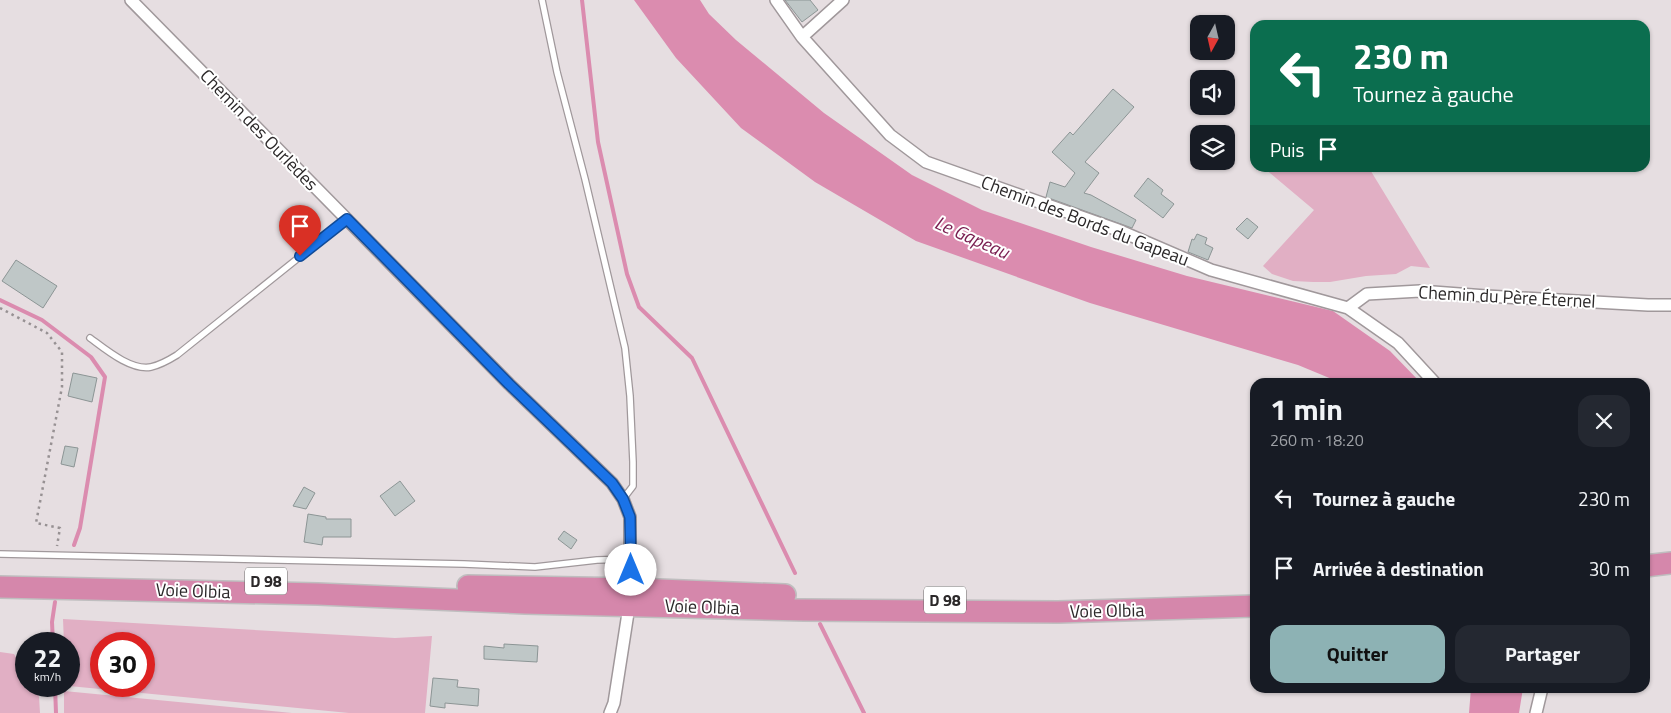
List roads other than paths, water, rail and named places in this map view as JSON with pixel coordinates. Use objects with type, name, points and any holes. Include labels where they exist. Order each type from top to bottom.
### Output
[{"type":"highway","points":[[1650,565],[1671,563]]},
{"type":"highway","name":"Voie Olbia","points":[[0,574],[635,589],[973,601],[1250,597]]},
{"type":"highway","points":[[1650,577],[1671,575]]},
{"type":"highway","name":"Voie Olbia","points":[[0,587],[318,594],[804,610],[1058,612],[1250,606]]},
{"type":"street","name":"Chemin des Ourlèdes","points":[[131,0],[509,384],[612,483],[623,499],[630,517],[630,581]]},
{"type":"street","name":"Chemin des Bords du Gapeau","points":[[776,0],[802,37],[890,135],[926,162],[1118,230],[1212,270],[1348,308],[1398,343],[1430,378]]},
{"type":"street","points":[[802,37],[843,0]]},
{"type":"street","name":"Chemin du Père Éternel","points":[[1348,308],[1367,294],[1420,291],[1638,305],[1671,305]]},
{"type":"street","points":[[610,713],[614,703],[628,613]]},
{"type":"street","points":[[1536,713],[1541,693]]},
{"type":"lane","points":[[542,0],[557,72],[625,348],[634,462],[633,486],[623,499]]},
{"type":"lane","points":[[90,338],[113,355],[130,364],[148,368],[177,356],[347,219]]},
{"type":"lane","points":[[0,554],[535,567],[597,560],[631,559]]},
{"type":"water","name":"Le Gapeau","points":[[634,0],[700,0],[709,14],[736,40],[824,113],[912,175],[982,210],[1091,247],[1187,276],[1333,311],[1390,351],[1416,378],[1329,378],[1298,365],[1090,303],[916,241],[815,182],[741,128],[676,58]]},
{"type":"water","points":[[1471,693],[1522,693],[1519,713],[1469,713]]},
{"type":"waterway","points":[[582,0],[598,142],[627,274],[639,307],[692,358],[795,573]]},
{"type":"waterway","points":[[0,300],[42,320],[91,357],[105,377],[80,528],[74,545]]},
{"type":"waterway","points":[[52,632],[55,602]]},
{"type":"waterway","points":[[820,624],[864,713]]},
{"type":"waterway","points":[[55,697],[56,713]]}]
